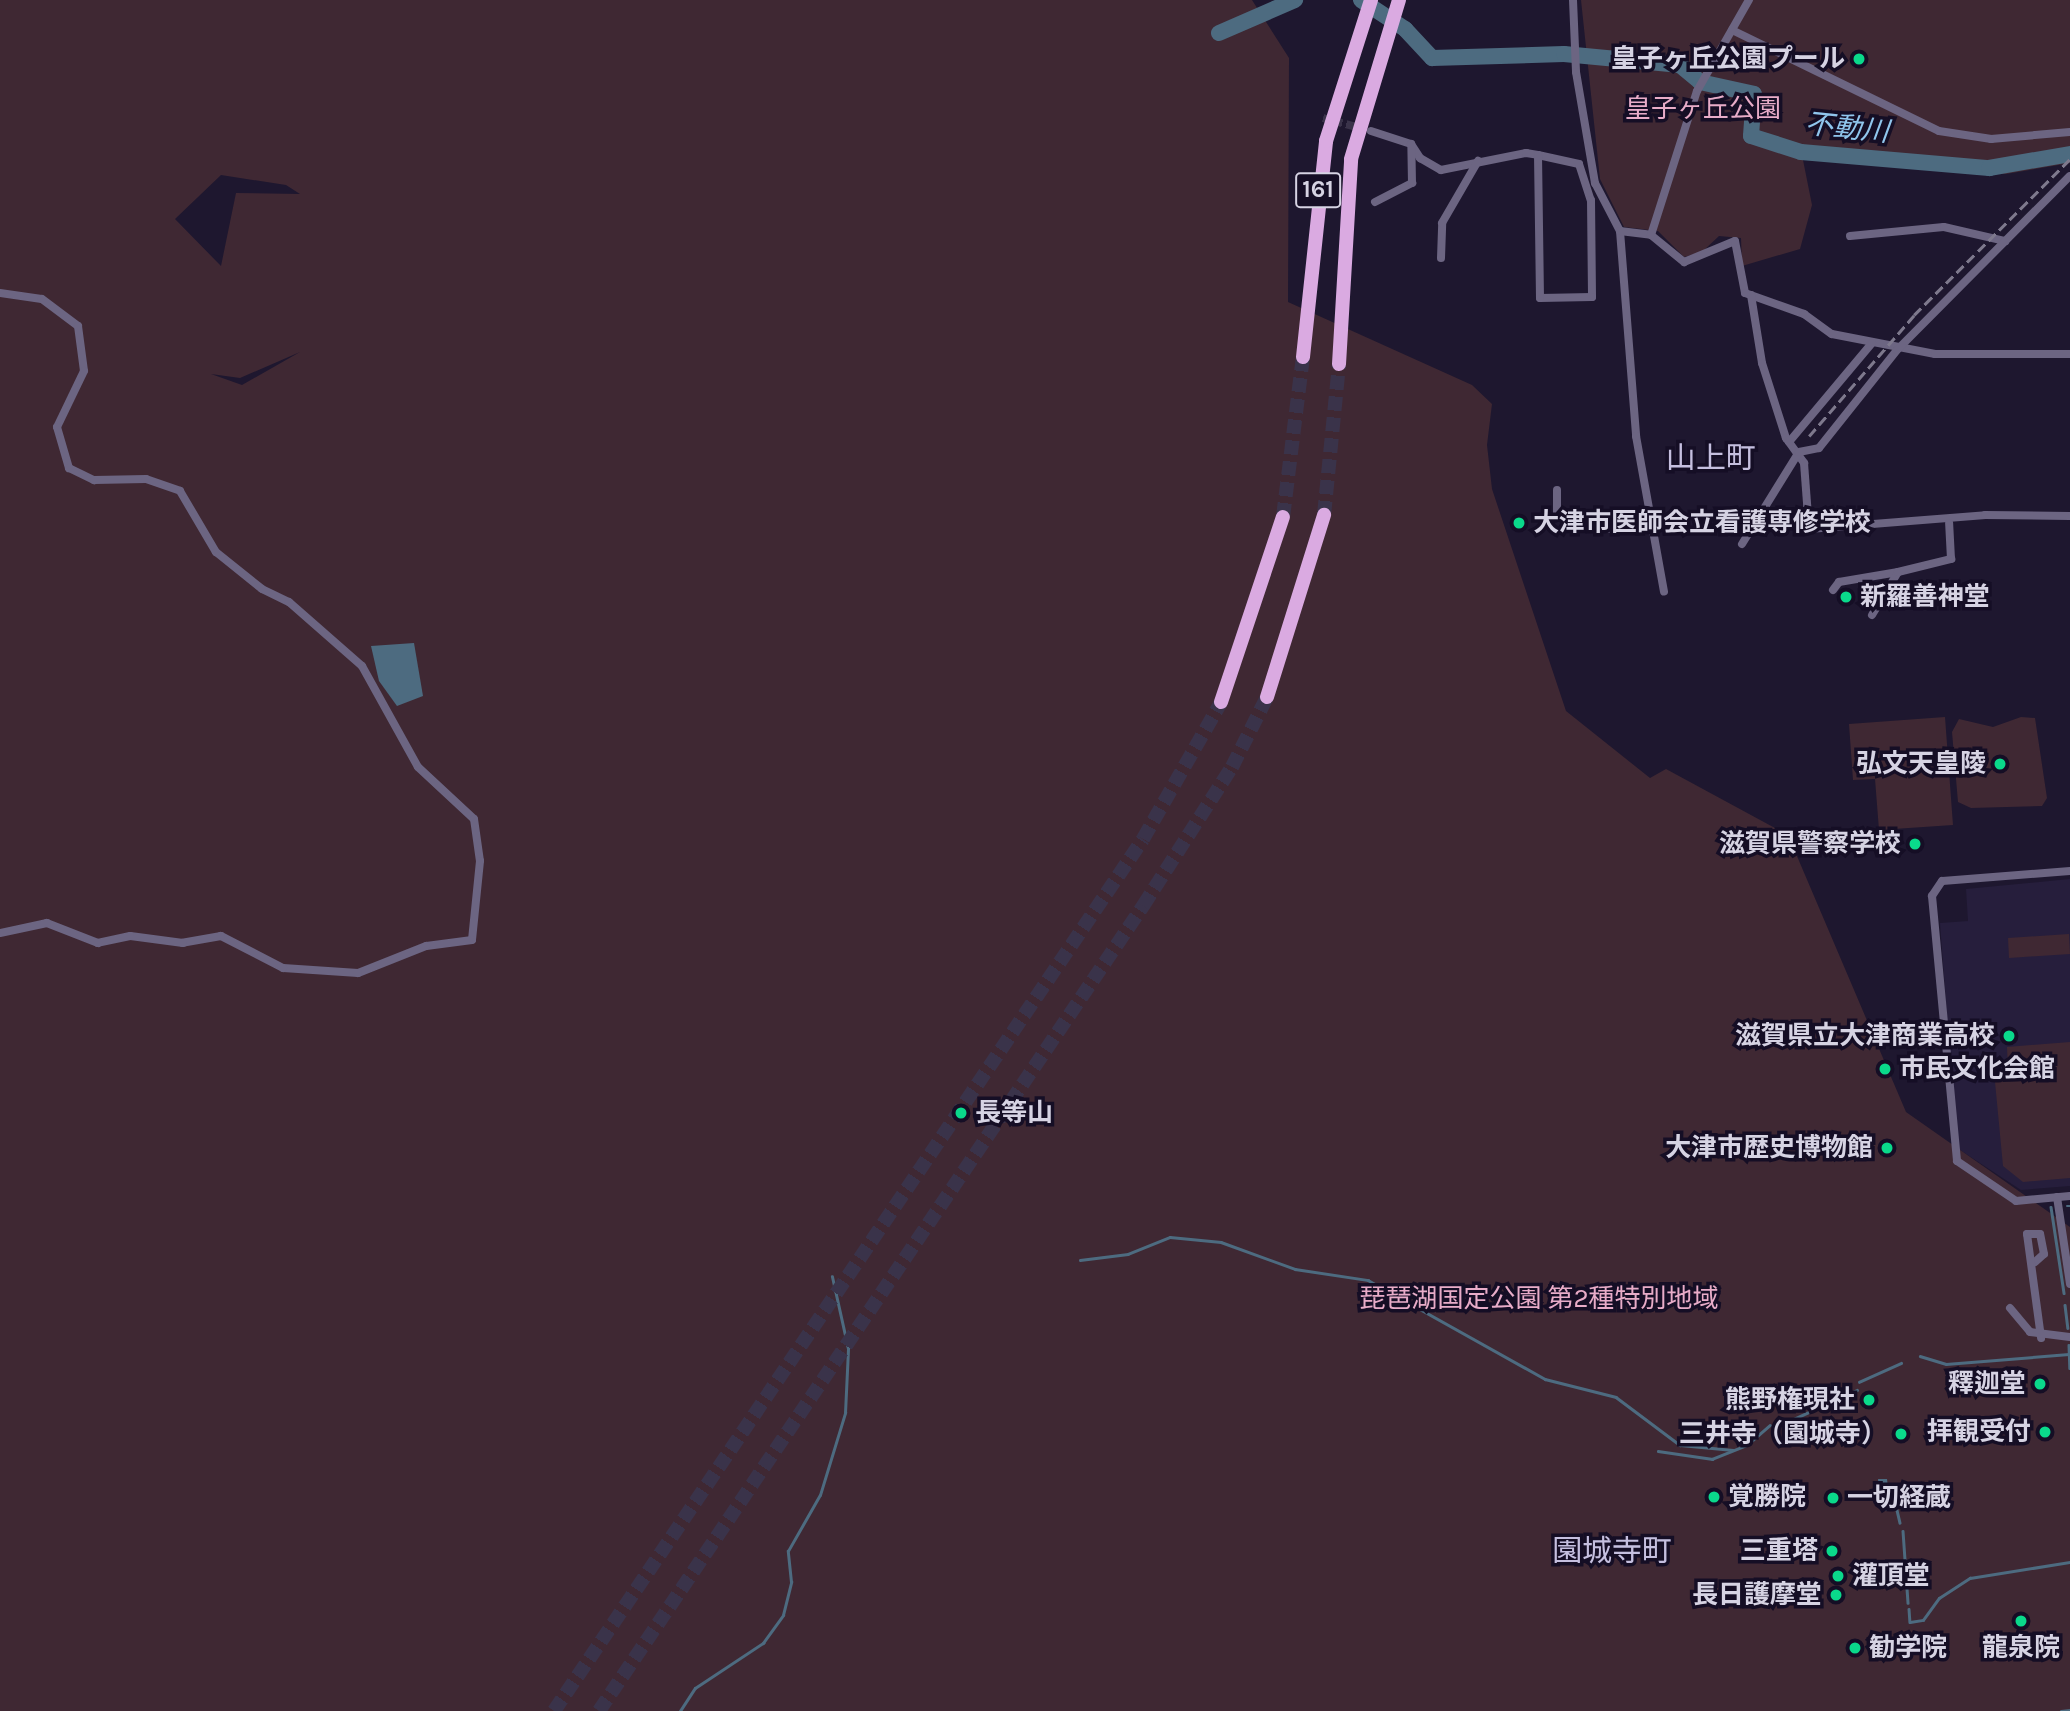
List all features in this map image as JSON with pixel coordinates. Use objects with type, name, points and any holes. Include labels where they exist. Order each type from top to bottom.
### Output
[{"type":"highway","name":"161","points":[[1303,357],[1324,154],[1371,0]]},
{"type":"highway","name":"161","points":[[1339,364],[1351,159],[1382,45],[1399,0]]},
{"type":"highway","points":[[1267,697],[1324,515]]},
{"type":"highway","points":[[1222,702],[1283,517]]},
{"type":"street","points":[[1573,0],[1580,101],[1604,202],[1620,231],[1646,518],[1664,592]]},
{"type":"street","points":[[1651,235],[1697,91],[1749,0]]},
{"type":"street","points":[[1732,30],[1939,131],[1991,139],[2070,132]]},
{"type":"street","points":[[1371,131],[1411,144],[1431,167],[1538,155],[1579,164],[1591,206],[1592,297],[1540,298],[1538,155]]},
{"type":"street","points":[[1375,202],[1412,183],[1411,144]]},
{"type":"street","points":[[1441,258],[1441,223],[1478,161]]},
{"type":"street","points":[[1742,544],[1799,452],[1819,448],[1897,350],[2070,176]]},
{"type":"street","points":[[1591,206],[1604,202]]},
{"type":"street","points":[[1850,236],[1944,227],[2005,241]]},
{"type":"street","points":[[1620,231],[1651,235],[1684,262],[1735,241],[1738,281],[1751,295],[1804,314],[1825,332],[1897,350],[2070,354]]},
{"type":"street","points":[[0,293],[41,299],[78,326],[83,371],[57,427],[69,468],[94,480],[146,479],[180,491],[216,552],[262,589],[289,601],[362,666],[418,768],[474,819],[480,861],[472,940],[426,946],[358,973],[283,968],[220,936],[183,943],[130,936],[97,943],[47,923],[0,933]]},
{"type":"street","points":[[1751,295],[1762,363],[1789,442],[1799,452],[1809,529],[1950,523],[1984,515],[2070,516]]},
{"type":"street","points":[[1789,442],[1872,343]]},
{"type":"street","points":[[1557,490],[1557,518],[1616,530],[1646,518]]},
{"type":"street","points":[[1833,590],[1839,582],[1951,559],[1950,523]]},
{"type":"street","points":[[1872,615],[1898,572]]},
{"type":"street","points":[[2070,870],[1942,881],[1932,890],[1952,1148],[1967,1172],[2016,1201],[2070,1196]]},
{"type":"street","points":[[2057,1197],[2068,1253],[2070,1284]]},
{"type":"street","points":[[2035,1262],[2041,1338]]},
{"type":"street","points":[[2010,1308],[2041,1338],[2070,1337]]},
{"type":"shaded area","name":"滋賀県立大津商業高校","points":[[2070,879],[2070,1186],[2021,1190],[1957,1148],[1940,923],[1968,921],[1966,889]]},
{"type":"green space","name":"琵琶湖国定公園 第2種特別地域","points":[[0,0],[1252,0],[1289,58],[1288,302],[1472,385],[1492,404],[1487,445],[1492,489],[1566,711],[1650,778],[1666,769],[1788,835],[1906,1112],[2070,1227],[2070,1711],[0,1711]],"holes":[[[221,175],[286,185],[300,194],[236,193],[221,266],[175,219]],[[300,352],[242,385],[211,374],[240,378]]]},
{"type":"green space","name":"皇子ヶ丘公園","points":[[1581,0],[2070,0],[2070,163],[2006,174],[1802,155],[1812,205],[1800,249],[1742,266],[1741,238],[1719,236],[1702,252],[1684,257],[1658,231],[1624,227],[1600,179]]},
{"type":"green space","points":[[1945,717],[1953,825],[1879,830],[1875,779],[1853,780],[1849,724]]},
{"type":"green space","points":[[2021,717],[2035,718],[2047,798],[2042,806],[1971,808],[1958,802],[1952,732],[1959,719],[1993,727]]},
{"type":"green space","points":[[2069,934],[2070,954],[2009,958],[2008,938]]},
{"type":"green space","points":[[2070,1042],[2070,1178],[2023,1182],[2003,1166],[1995,1082],[2008,1070],[2007,1047]]},
{"type":"water","points":[[414,643],[423,696],[397,706],[379,681],[371,646]]},
{"type":"water","points":[[1878,1479],[1887,1479],[1890,1503],[1897,1510],[1881,1511]]},
{"type":"waterway","name":"不動川","points":[[1219,33],[1295,0]]},
{"type":"waterway","name":"不動川","points":[[1361,0],[1405,29],[1432,58],[1564,54],[1680,65],[1700,82],[1754,94],[1751,136],[1801,152],[1989,168],[2070,154]]},
{"type":"waterway","points":[[2051,1207],[2064,1293]]},
{"type":"waterway","points":[[1080,1260],[1128,1254],[1170,1237],[1221,1242],[1295,1269],[1368,1280],[1545,1379],[1616,1397],[1680,1445],[1733,1450]]},
{"type":"waterway","points":[[680,1711],[695,1688],[763,1643],[783,1615],[791,1582],[788,1551],[820,1495],[845,1413],[848,1349],[832,1277]]},
{"type":"waterway","points":[[2065,1305],[2068,1328]]},
{"type":"waterway","points":[[2069,1345],[2070,1368]]},
{"type":"waterway","points":[[1920,1356],[1946,1364],[2069,1354]]},
{"type":"waterway","points":[[1859,1382],[1901,1363]]},
{"type":"waterway","points":[[1785,1423],[1857,1390]]},
{"type":"waterway","points":[[1658,1451],[1712,1459],[1747,1445],[1770,1425]]},
{"type":"waterway","points":[[1897,1510],[1900,1523]]},
{"type":"waterway","points":[[1903,1531],[1908,1603]]},
{"type":"waterway","points":[[1909,1609],[1910,1622],[1923,1620],[1939,1598],[1970,1578],[2070,1562]]},
{"type":"waterway","points":[[2061,1711],[2070,1710]]},
{"type":"tunnel","points":[[1323,118],[1361,128]]},
{"type":"tunnel","points":[[1283,517],[1303,357]]},
{"type":"tunnel","points":[[1324,515],[1339,364]]},
{"type":"tunnel","points":[[599,1711],[1143,906],[1232,767],[1267,697]]},
{"type":"tunnel","points":[[554,1711],[1143,839],[1221,702]]},
{"type":"railway","points":[[1809,436],[1914,315],[2070,159]]},
{"type":"place","name":"皇子ヶ丘公園プール","points":[[1859,59]]},
{"type":"place","name":"大津市医師会立看護専修学校","points":[[1519,523]]},
{"type":"place","name":"新羅善神堂","points":[[1846,597]]},
{"type":"place","name":"弘文天皇陵","points":[[2000,764]]},
{"type":"place","name":"滋賀県警察学校","points":[[1915,844]]},
{"type":"place","name":"滋賀県立大津商業高校","points":[[2009,1036]]},
{"type":"place","name":"市民文化会館","points":[[1885,1069]]},
{"type":"place","name":"長等山","points":[[961,1113]]},
{"type":"place","name":"大津市歴史博物館","points":[[1887,1148]]},
{"type":"place","name":"釋迦堂","points":[[2040,1384]]},
{"type":"place","name":"熊野権現社","points":[[1869,1400]]},
{"type":"place","name":"拝観受付","points":[[2045,1432]]},
{"type":"place","name":"三井寺（園城寺）","points":[[1901,1434]]},
{"type":"place","name":"覚勝院","points":[[1714,1497]]},
{"type":"place","name":"一切経蔵","points":[[1833,1498]]},
{"type":"place","name":"三重塔","points":[[1832,1551]]},
{"type":"place","name":"灌頂堂","points":[[1838,1576]]},
{"type":"place","name":"長日護摩堂","points":[[1836,1595]]},
{"type":"place","name":"龍泉院","points":[[2021,1621]]},
{"type":"place","name":"勧学院","points":[[1855,1648]]},
{"type":"district","name":"山上町","points":[[1711,458]]},
{"type":"district","name":"園城寺町","points":[[1612,1551]]}]
